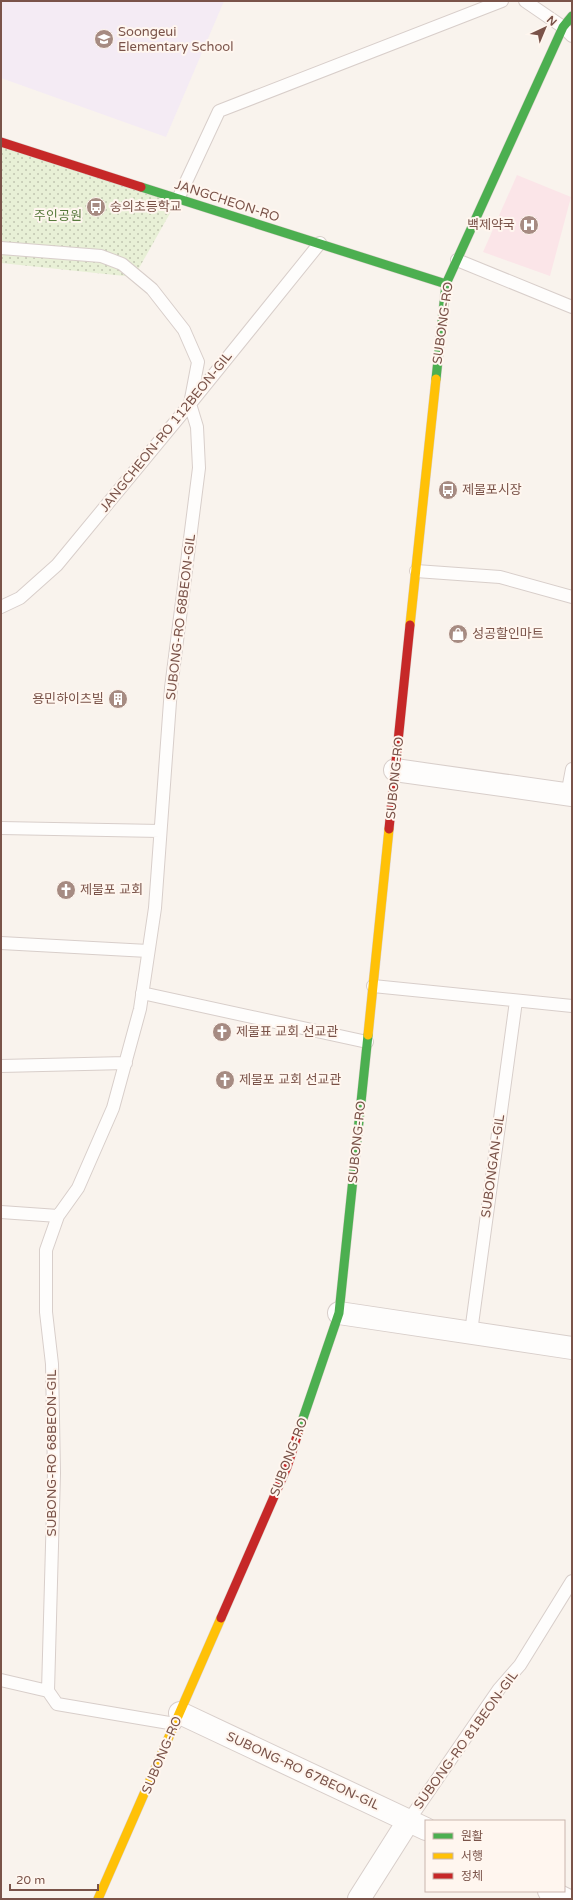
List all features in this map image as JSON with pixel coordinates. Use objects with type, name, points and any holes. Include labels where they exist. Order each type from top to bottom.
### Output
[{"type":"street","name":"SUBONG-RO","points":[[98,1899],[287,1468],[339,1313],[446,284],[563,27],[572,16]]},
{"type":"street","name":"JANGCHEON-RO","points":[[1,142],[446,284]]},
{"type":"street","points":[[395,770],[570,795]]},
{"type":"street","points":[[339,1313],[572,1348]]},
{"type":"street","name":"SUBONG-RO 67BEON-GIL","points":[[178,1719],[417,1824]]},
{"type":"street","name":"SUBONG-RO 81BEON-GIL","points":[[359,1899],[417,1824]]},
{"type":"street","points":[[551,1892],[564,1899]]},
{"type":"lane","points":[[178,198],[219,111],[502,1]]},
{"type":"lane","points":[[525,1],[563,27],[572,36]]},
{"type":"lane","name":"JANGCHEON-RO 112BEON-GIL","points":[[1,607],[20,598],[57,565],[320,244]]},
{"type":"lane","points":[[1,248],[101,256],[122,264],[152,289],[184,330],[198,362],[190,404]]},
{"type":"lane","points":[[457,260],[572,307]]},
{"type":"lane","name":"SUBONG-RO 68BEON-GIL","points":[[48,1691],[54,1473],[52,1364],[46,1312],[46,1250],[58,1216],[78,1188],[113,1108],[140,1009],[155,908],[171,688],[199,468],[197,427],[190,404]]},
{"type":"lane","points":[[416,571],[500,577],[572,597]]},
{"type":"lane","points":[[570,795],[572,769]]},
{"type":"lane","points":[[1,828],[160,831]]},
{"type":"lane","points":[[1,943],[148,951]]},
{"type":"lane","points":[[373,986],[572,1006]]},
{"type":"lane","points":[[142,994],[367,1042]]},
{"type":"lane","name":"SUBONGAN-GIL","points":[[470,1332],[516,1001]]},
{"type":"lane","points":[[1,1066],[126,1063]]},
{"type":"lane","points":[[1,1212],[58,1216]]},
{"type":"lane","name":"SUBONG-RO 81BEON-GIL","points":[[417,1824],[499,1689],[520,1665],[572,1581]]},
{"type":"lane","points":[[1,1680],[48,1691],[57,1704],[178,1719]]},
{"type":"shaded area","name":"Soongeui Elementary School","points":[[1,1],[224,1],[166,137],[1,78]]},
{"type":"shaded area","name":"백제약국","points":[[517,175],[571,197],[550,276],[483,252]]},
{"type":"green space","name":"주인공원","points":[[1,142],[178,199],[134,277],[1,263]]},
{"type":"traffic: fast","points":[[436,379],[446,284],[563,27],[572,16]]},
{"type":"traffic: fast","points":[[141,187],[446,284]]},
{"type":"traffic: fast","points":[[298,1433],[339,1313],[368,1035]]},
{"type":"traffic: slow","points":[[410,625],[436,379]]},
{"type":"traffic: slow","points":[[368,1035],[389,829]]},
{"type":"traffic: slow","points":[[98,1899],[221,1618]]},
{"type":"traffic: jam","points":[[1,142],[141,187]]},
{"type":"traffic: jam","points":[[389,829],[410,625]]},
{"type":"traffic: jam","points":[[221,1618],[287,1467],[298,1433]]},
{"type":"place","name":"Soongeui Elementary School","points":[[104,39]]},
{"type":"place","name":"숭의초등학교","points":[[96,207]]},
{"type":"place","name":"백제약국","points":[[529,225]]},
{"type":"place","name":"제물포시장","points":[[448,490]]},
{"type":"place","name":"성공할인마트","points":[[458,634]]},
{"type":"place","name":"용민하이츠빌","points":[[118,699]]},
{"type":"place","name":"제물포 교회","points":[[66,890]]},
{"type":"place","name":"제물표 교회 선교관","points":[[222,1032]]},
{"type":"place","name":"제물포 교회 선교관","points":[[225,1080]]}]
